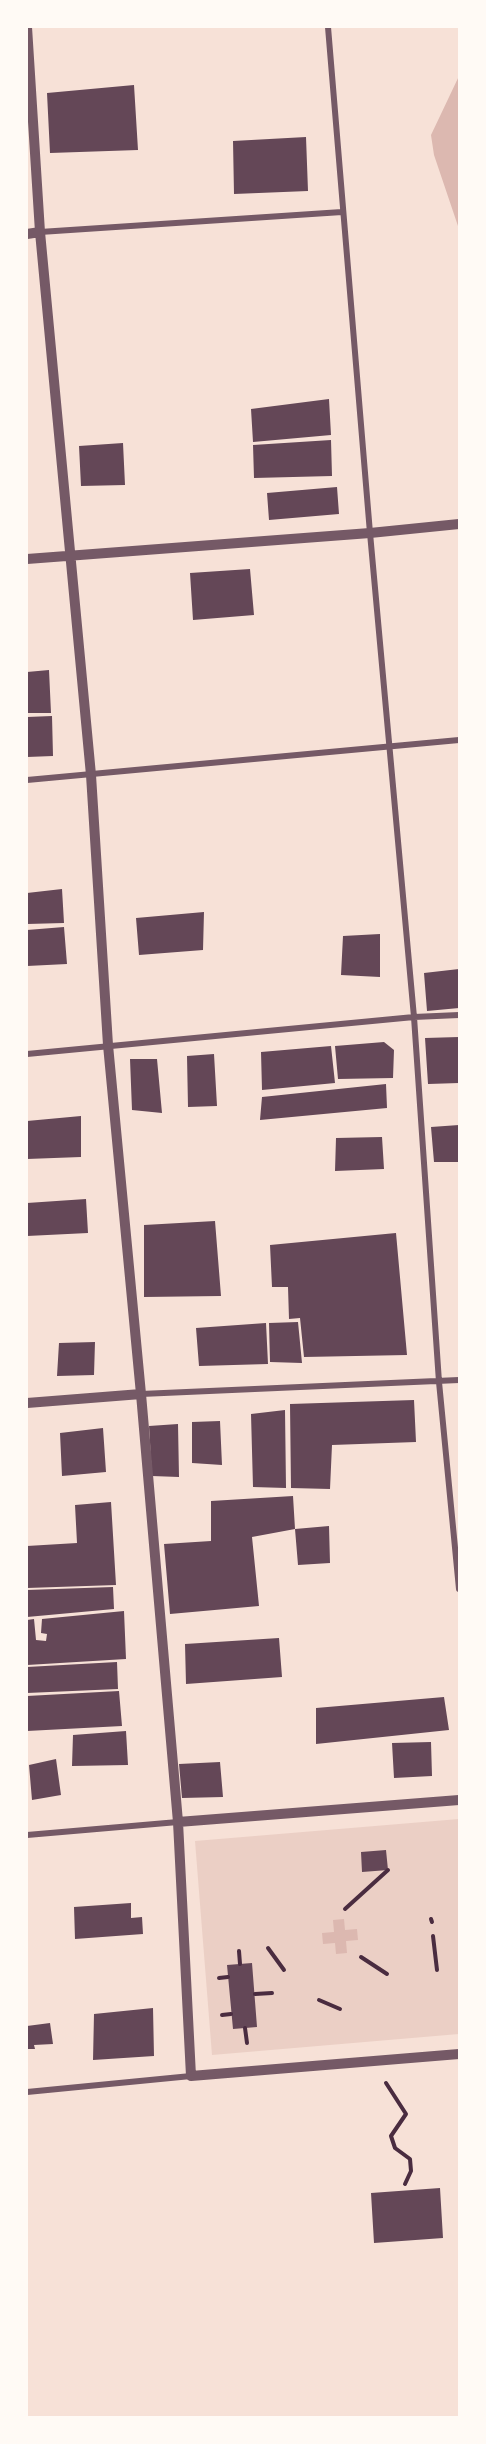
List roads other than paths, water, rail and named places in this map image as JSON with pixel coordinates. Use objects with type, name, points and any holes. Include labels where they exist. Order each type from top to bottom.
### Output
[{"type":"street","points":[[27,27],[40,232],[90,775],[108,1045],[178,1822],[191,2076]]},
{"type":"street","points":[[328,27],[342,212],[414,1017],[439,1382],[459,1589]]},
{"type":"street","points":[[27,234],[342,212]]},
{"type":"street","points":[[27,558],[370,533],[459,524]]},
{"type":"street","points":[[27,780],[459,740]]},
{"type":"street","points":[[27,1054],[414,1017],[459,1015]]},
{"type":"street","points":[[27,1403],[141,1394],[459,1380]]},
{"type":"street","points":[[27,1835],[459,1800]]},
{"type":"street","points":[[27,2092],[459,2054]]}]
